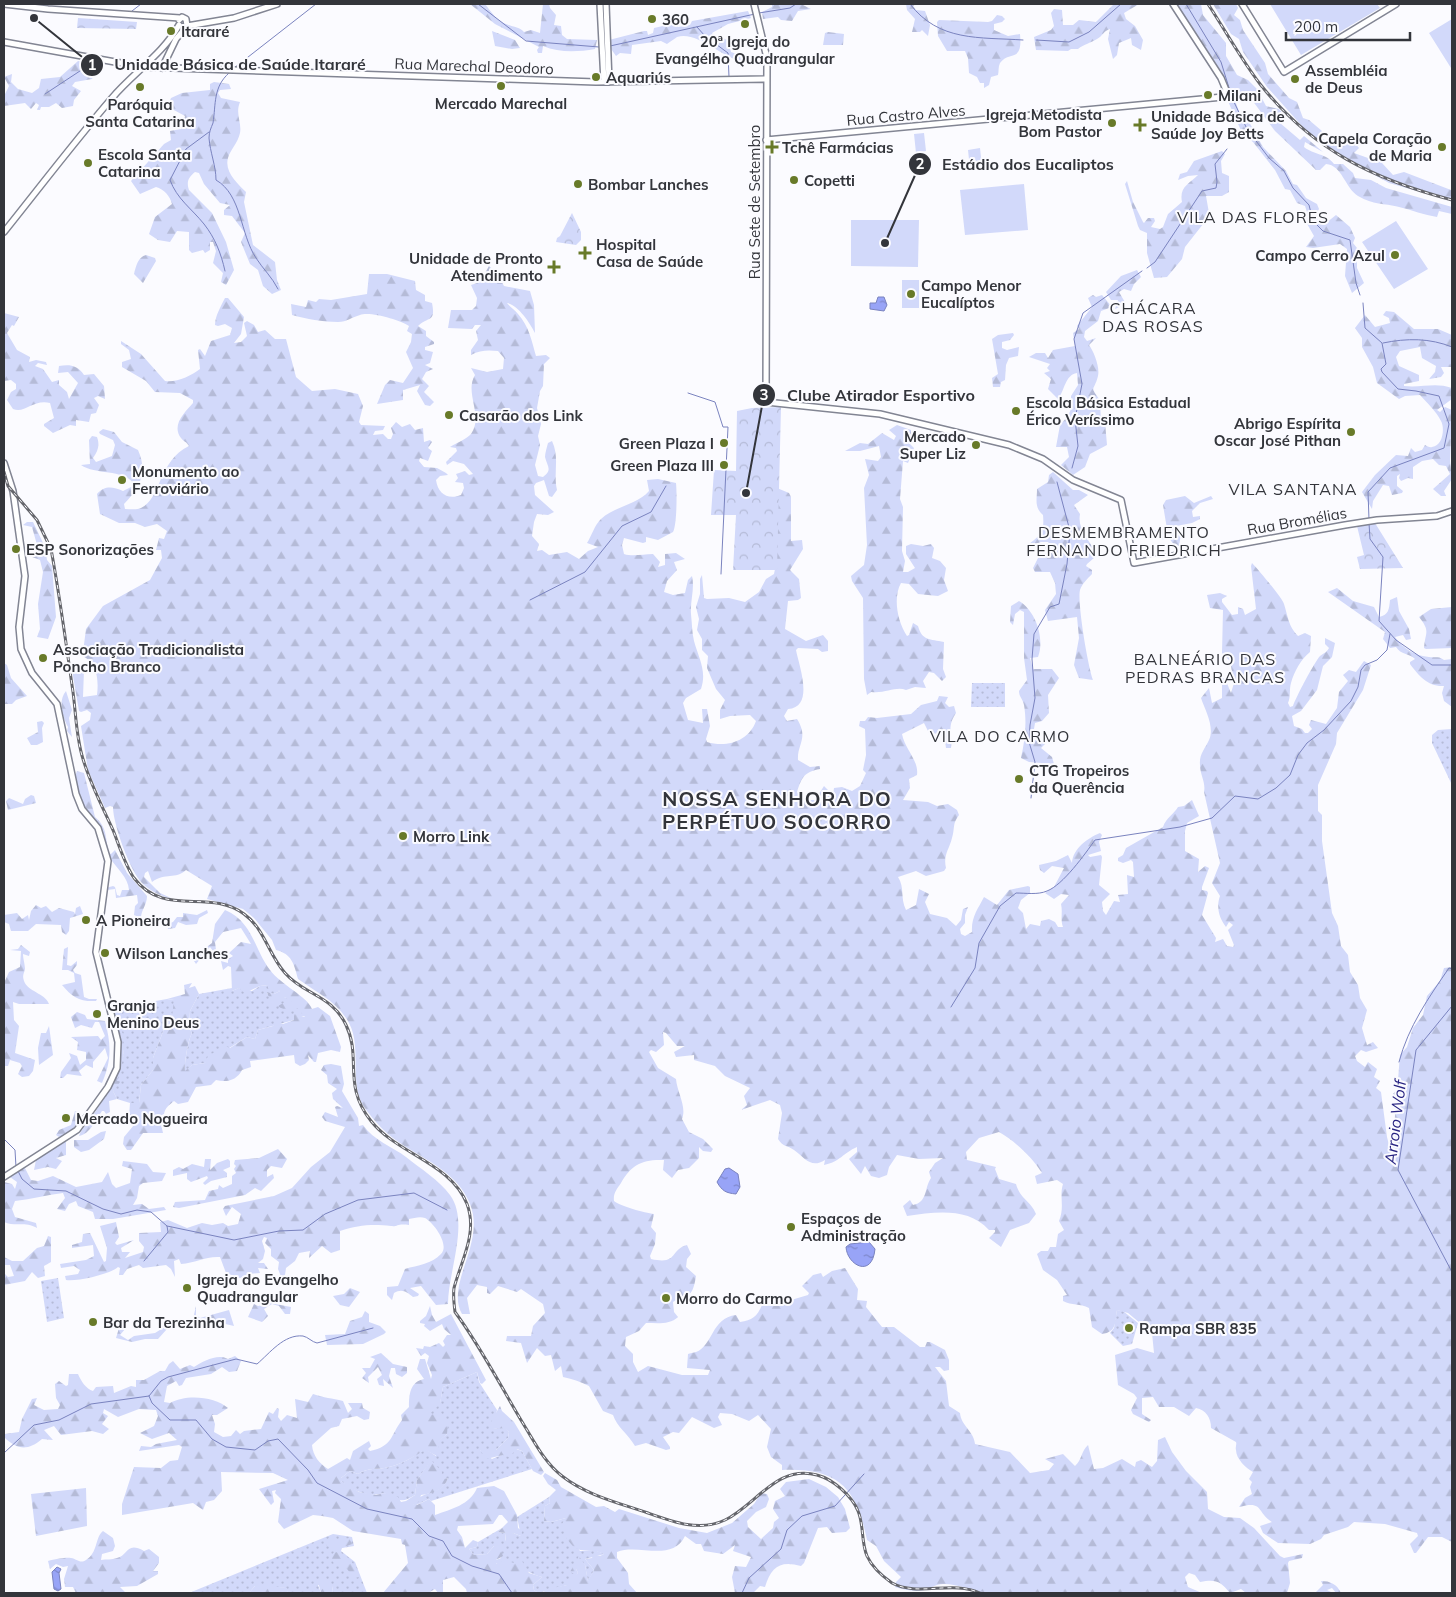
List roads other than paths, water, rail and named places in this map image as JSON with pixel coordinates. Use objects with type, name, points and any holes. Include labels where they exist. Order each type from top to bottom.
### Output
[{"type":"street","points":[[4,4],[168,19],[184,18],[187,26]]},
{"type":"street","points":[[168,19],[187,26],[234,18],[277,4]]},
{"type":"street","points":[[600,4],[605,41]]},
{"type":"street","points":[[606,4],[606,82]]},
{"type":"street","name":"Rua Sete de Setembro","points":[[754,4],[767,58],[766,402],[880,414],[1003,443],[1043,459],[1073,480],[1121,500],[1134,563]]},
{"type":"street","name":"Rua Castro Alves","points":[[766,140],[1223,97],[1226,94],[1221,78],[1173,4]]},
{"type":"street","points":[[1242,4],[1284,72],[1396,4]]},
{"type":"street","points":[[4,232],[112,98],[172,36],[180,18]]},
{"type":"street","points":[[162,68],[187,26]]},
{"type":"street","name":"Rua Marechal Deodoro","points":[[4,42],[143,67],[162,68],[606,82],[766,79]]},
{"type":"street","points":[[4,463],[13,492],[25,576],[19,627],[21,649],[32,673],[57,704],[76,794],[82,809],[98,828],[107,852],[108,861],[96,952],[118,1042],[117,1068],[108,1087],[77,1130],[4,1177]]},
{"type":"street","name":"Rua Bromélias","points":[[1134,563],[1377,520],[1437,516],[1452,511]]},
{"type":"water","points":[[878,297],[884,297],[887,305],[884,311],[870,309],[870,303],[876,303]]},
{"type":"water","points":[[729,1168],[738,1174],[740,1187],[736,1194],[725,1191],[717,1182],[725,1169]]},
{"type":"water","points":[[869,1242],[875,1249],[873,1258],[869,1264],[860,1266],[851,1259],[846,1247],[850,1244]]},
{"type":"water","points":[[57,1567],[61,1569],[59,1573],[61,1589],[58,1591],[54,1589],[52,1572]]},
{"type":"waterway","points":[[132,11],[141,4]]},
{"type":"waterway","points":[[234,68],[316,4]]},
{"type":"waterway","points":[[478,4],[526,41],[599,47]]},
{"type":"waterway","points":[[759,13],[790,8],[796,4]]},
{"type":"waterway","points":[[910,4],[921,16],[947,31],[976,37],[1023,40]]},
{"type":"waterway","points":[[1036,40],[1069,42],[1089,32],[1121,4]]},
{"type":"waterway","points":[[1186,4],[1221,62],[1230,91]]},
{"type":"waterway","points":[[610,46],[755,14]]},
{"type":"waterway","points":[[697,27],[705,36],[728,53],[729,77]]},
{"type":"waterway","points":[[45,94],[86,67]]},
{"type":"waterway","points":[[229,73],[220,84],[218,90],[209,136],[216,180],[231,195],[251,248],[278,289]]},
{"type":"waterway","points":[[1233,100],[1247,129],[1269,158],[1284,171],[1293,188],[1309,205],[1313,221],[1323,231],[1350,240],[1356,283],[1360,295]]},
{"type":"waterway","points":[[1238,138],[1246,130]]},
{"type":"waterway","points":[[209,132],[186,149],[170,180],[180,198],[204,224],[211,235],[225,271]]},
{"type":"waterway","points":[[1147,268],[1155,262],[1202,191],[1216,188],[1215,164],[1227,149]]},
{"type":"waterway","points":[[1072,468],[1078,446],[1075,419],[1082,384],[1074,339],[1083,313],[1142,271]]},
{"type":"waterway","name":"Arroio Wolf","points":[[1363,303],[1365,328],[1382,343],[1386,364],[1381,369],[1382,372],[1398,389],[1439,396],[1449,424],[1444,448],[1390,468],[1368,492],[1369,519]]},
{"type":"waterway","points":[[1383,343],[1418,340],[1452,347]]},
{"type":"waterway","points":[[688,393],[715,402],[723,427],[728,427],[721,574]]},
{"type":"waterway","points":[[1031,798],[1035,762],[1029,742],[1035,698],[1032,659],[1034,634],[1050,607],[1059,604],[1067,564],[1070,531],[1057,482]]},
{"type":"waterway","points":[[530,600],[585,572],[622,526],[651,512],[666,486]]},
{"type":"waterway","name":"Arroio Wolf","points":[[1369,523],[1370,539],[1383,557],[1379,621],[1396,640],[1432,665],[1452,665]]},
{"type":"waterway","points":[[951,1007],[975,968],[979,943],[1000,906],[1016,893],[1040,893],[1053,888],[1073,869],[1095,840],[1180,827],[1212,818],[1235,796],[1258,799],[1276,788],[1290,775],[1298,755],[1307,743],[1324,730],[1351,701],[1358,687],[1361,670],[1365,665],[1377,660],[1387,650],[1390,634]]},
{"type":"waterway","points":[[1399,1062],[1408,1037],[1420,1013],[1449,968],[1452,969]]},
{"type":"waterway","name":"Arroio Wolf","points":[[1452,1006],[1416,1050],[1398,1170],[1452,1272]]},
{"type":"waterway","points":[[4,1139],[15,1150],[16,1167]]},
{"type":"waterway","points":[[18,1171],[22,1179],[34,1189],[66,1191],[103,1209],[121,1214],[137,1210],[151,1212],[167,1226],[168,1232],[144,1261]]},
{"type":"waterway","points":[[167,1226],[234,1240],[279,1231],[303,1230],[325,1214],[358,1200],[414,1193],[447,1210]]},
{"type":"waterway","points":[[4,1453],[34,1425],[59,1420],[91,1404],[149,1396],[161,1381],[168,1377],[236,1359],[257,1364],[278,1345],[296,1336],[303,1336],[317,1343],[373,1328]]},
{"type":"waterway","points":[[149,1396],[152,1403],[170,1420],[196,1420],[212,1439],[226,1447],[255,1450],[268,1441],[278,1439],[308,1470],[317,1483],[367,1509],[412,1519],[429,1536],[443,1541],[452,1556],[472,1566],[499,1574],[512,1593]]},
{"type":"waterway","points":[[742,1593],[749,1578],[781,1549],[787,1530],[802,1516],[835,1506],[864,1474]]},
{"type":"railway","points":[[1208,4],[1260,84],[1301,127],[1346,159],[1370,171],[1423,192],[1452,200]]},
{"type":"railway","points":[[4,472],[8,486],[37,520],[51,549],[81,751],[93,786],[131,873],[146,890],[159,897],[173,900],[216,903],[244,914],[262,934],[274,958],[285,973],[301,986],[326,1001],[340,1015],[346,1025],[353,1049],[355,1084],[362,1108],[382,1132],[449,1178],[467,1204],[470,1215],[470,1236],[454,1288],[455,1312],[482,1353],[536,1446],[550,1465],[571,1483],[592,1493],[667,1520],[696,1525],[716,1524],[725,1520],[778,1480],[790,1475],[803,1473],[817,1475],[835,1484],[847,1494],[855,1505],[860,1516],[867,1556],[878,1571],[892,1583],[913,1589],[958,1588],[980,1593]]},
{"type":"place","name":"Unidade Básica de Saúde Itararé","points":[[34,18]]},
{"type":"place","name":"360","points":[[652,19]]},
{"type":"place","name":"20ª Igreja do Evangélho Quadrangular","points":[[745,24]]},
{"type":"place","name":"Itararé","points":[[171,31]]},
{"type":"place","name":"Aquariús","points":[[596,77]]},
{"type":"place","name":"Assembléia de Deus","points":[[1295,79]]},
{"type":"place","name":"Mercado Marechal","points":[[501,86]]},
{"type":"place","name":"Paróquia Santa Catarina","points":[[140,87]]},
{"type":"place","name":"Milani","points":[[1208,95]]},
{"type":"place","name":"Igreja Metodista Bom Pastor","points":[[1112,123]]},
{"type":"place","name":"Unidade Básica de Saúde Joy Betts","points":[[1140,125]]},
{"type":"place","name":"Tchê Farmácias","points":[[772,147]]},
{"type":"place","name":"Capela Coração de Maria","points":[[1442,147]]},
{"type":"place","name":"Escola Santa Catarina","points":[[88,163]]},
{"type":"place","name":"Copetti","points":[[794,180]]},
{"type":"place","name":"Bombar Lanches","points":[[578,184]]},
{"type":"place","name":"Estádio dos Eucaliptos","points":[[885,243]]},
{"type":"place","name":"Hospital Casa de Saúde","points":[[585,253]]},
{"type":"place","name":"Campo Cerro Azul","points":[[1395,255]]},
{"type":"place","name":"Unidade de Pronto Atendimento","points":[[554,267]]},
{"type":"place","name":"Campo Menor Eucalíptos","points":[[911,294]]},
{"type":"place","name":"Escola Básica Estadual Érico Veríssimo","points":[[1016,411]]},
{"type":"place","name":"Casarão dos Link","points":[[449,415]]},
{"type":"place","name":"Abrigo Espírita Oscar José Pithan","points":[[1351,432]]},
{"type":"place","name":"Green Plaza I","points":[[724,443]]},
{"type":"place","name":"Mercado Super Liz","points":[[976,445]]},
{"type":"place","name":"Green Plaza III","points":[[724,465]]},
{"type":"place","name":"Monumento ao Ferroviário","points":[[122,480]]},
{"type":"place","name":"Clube Atirador Esportivo","points":[[746,493]]},
{"type":"place","name":"ESP Sonorizações","points":[[16,549]]},
{"type":"place","name":"Associação Tradicionalista Poncho Branco","points":[[43,658]]},
{"type":"place","name":"CTG Tropeiros da Querência","points":[[1019,779]]},
{"type":"place","name":"Morro Link","points":[[403,836]]},
{"type":"place","name":"A Pioneira","points":[[86,920]]},
{"type":"place","name":"Wilson Lanches","points":[[105,953]]},
{"type":"place","name":"Granja Menino Deus","points":[[97,1014]]},
{"type":"place","name":"Mercado Nogueira","points":[[66,1118]]},
{"type":"place","name":"Espaços de Administração","points":[[791,1227]]},
{"type":"place","name":"Igreja do Evangelho Quadrangular","points":[[187,1288]]},
{"type":"place","name":"Morro do Carmo","points":[[666,1298]]},
{"type":"place","name":"Bar da Terezinha","points":[[93,1322]]},
{"type":"place","name":"Rampa SBR 835","points":[[1129,1328]]},
{"type":"district","name":"VILA DAS FLORES","points":[[1253,217]]},
{"type":"district","name":"CHÁCARA DAS ROSAS","points":[[1153,317]]},
{"type":"district","name":"VILA SANTANA","points":[[1293,489]]},
{"type":"district","name":"DESMEMBRAMENTO FERNANDO FRIEDRICH","points":[[1124,541]]},
{"type":"district","name":"BALNEÁRIO DAS PEDRAS BRANCAS","points":[[1205,668]]},
{"type":"district","name":"VILA DO CARMO","points":[[1000,736]]},
{"type":"district","name":"NOSSA SENHORA DO PERPÉTUO SOCORRO","points":[[777,810]]}]
